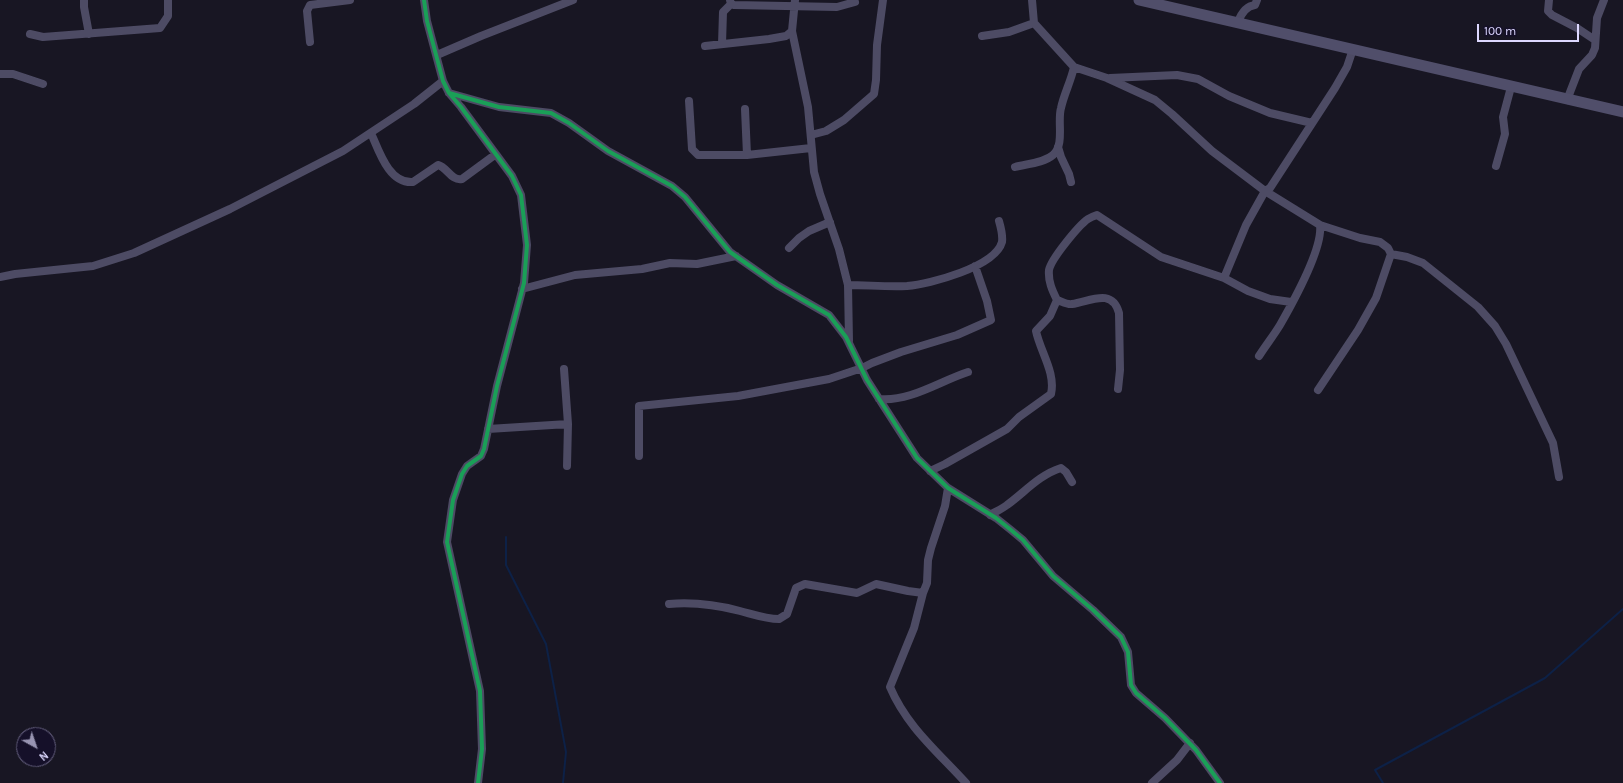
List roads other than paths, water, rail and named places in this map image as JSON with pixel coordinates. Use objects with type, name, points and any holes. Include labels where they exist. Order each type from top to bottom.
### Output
[{"type":"main road","points":[[1139,0],[1623,112]]},
{"type":"street","points":[[84,0],[89,34]]},
{"type":"street","points":[[30,34],[43,37],[160,28],[168,16],[168,0]]},
{"type":"street","points":[[310,42],[307,11],[308,7],[310,5],[350,0]]},
{"type":"street","points":[[424,0],[427,21],[443,81],[449,93],[512,176],[521,195],[527,245],[522,289],[484,449],[481,456],[468,466],[462,474],[453,500],[446,542],[480,691],[482,748],[478,783]]},
{"type":"street","points":[[437,55],[573,0]]},
{"type":"street","points":[[811,136],[826,131],[844,120],[874,94],[877,45],[883,0]]},
{"type":"street","points":[[1032,0],[1034,23],[1074,67],[1107,78],[1155,100],[1212,151],[1265,191],[1320,225],[1360,238],[1380,242],[1388,248],[1391,254],[1376,298],[1358,330],[1318,390]]},
{"type":"street","points":[[1238,22],[1244,11],[1252,5],[1255,5],[1257,0]]},
{"type":"street","points":[[1549,0],[1548,11],[1552,15],[1577,28],[1595,40]]},
{"type":"street","points":[[1567,100],[1579,69],[1592,55],[1595,48],[1597,18],[1604,0]]},
{"type":"street","points":[[722,44],[723,12],[730,2],[734,5],[794,3],[837,8],[855,2]]},
{"type":"street","points":[[794,3],[792,31],[808,107],[814,172],[840,249],[848,285],[849,343]]},
{"type":"street","points":[[982,36],[1009,32],[1034,23]]},
{"type":"street","points":[[705,46],[769,40],[786,36],[792,31]]},
{"type":"street","points":[[1224,278],[1246,225],[1265,191],[1270,188],[1335,88],[1353,50]]},
{"type":"street","points":[[1015,167],[1046,159],[1053,155],[1058,147],[1060,142],[1059,124],[1061,108],[1074,67]]},
{"type":"street","points":[[0,74],[13,74],[43,84]]},
{"type":"street","points":[[1107,78],[1177,75],[1198,79],[1228,96],[1270,113],[1312,123]]},
{"type":"street","points":[[0,277],[92,266],[134,253],[237,205],[342,151],[371,134],[414,104],[443,81]]},
{"type":"street","points":[[1496,166],[1505,134],[1503,118],[1511,87]]},
{"type":"street","points":[[449,93],[499,107],[551,113],[569,123],[608,151],[658,178],[680,192],[702,215],[722,243],[736,256],[777,285],[829,315],[841,329],[867,380],[906,444],[917,458],[948,488],[996,518],[1023,540],[1053,576],[1093,610],[1121,637],[1128,652],[1131,685],[1136,693],[1165,718],[1190,743],[1220,783]]},
{"type":"street","points":[[689,101],[692,149],[698,156],[747,155],[811,148]]},
{"type":"street","points":[[745,109],[747,155]]},
{"type":"street","points":[[371,134],[389,170],[402,181],[408,182],[413,182],[438,165],[455,179],[462,179],[496,154]]},
{"type":"street","points":[[1058,147],[1071,182]]},
{"type":"street","points":[[1118,389],[1120,370],[1119,313],[1117,305],[1111,300],[1101,297],[1070,304],[1057,300],[1050,287],[1049,275],[1052,262],[1077,228],[1089,218],[1097,215],[1161,257],[1224,278],[1248,291],[1270,299],[1292,302]]},
{"type":"street","points":[[848,285],[906,286],[923,284],[975,266],[992,257],[1002,242],[1002,232],[999,221]]},
{"type":"street","points":[[789,248],[799,238],[810,231],[830,222]]},
{"type":"street","points":[[1260,356],[1280,326],[1316,250],[1321,233],[1320,225]]},
{"type":"street","points":[[1391,254],[1407,257],[1422,263],[1478,307],[1495,326],[1506,344],[1553,443],[1559,477]]},
{"type":"street","points":[[522,289],[575,275],[642,269],[670,263],[698,264],[736,256]]},
{"type":"street","points":[[639,456],[639,406],[738,396],[829,379],[862,368],[872,362],[957,335],[991,320],[987,300],[975,266]]},
{"type":"street","points":[[930,471],[945,464],[1007,428],[1050,394],[1052,388],[1052,378],[1038,342],[1036,331],[1050,316],[1057,300]]},
{"type":"street","points":[[564,369],[568,424],[567,466]]},
{"type":"street","points":[[879,399],[894,398],[914,393],[968,372]]},
{"type":"street","points":[[488,429],[568,424]]},
{"type":"street","points":[[990,514],[1006,506],[1035,481],[1050,471],[1061,468],[1066,472],[1072,482]]},
{"type":"street","points":[[948,488],[945,506],[928,560],[927,583],[914,628],[890,687],[898,706],[920,735],[966,783]]},
{"type":"street","points":[[669,604],[701,604],[779,619],[787,614],[796,588],[805,584],[857,593],[876,584],[923,593]]},
{"type":"street","points":[[1152,783],[1176,760],[1190,743]]},
{"type":"waterway","points":[[506,537],[506,565],[546,644],[566,752],[563,783]]},
{"type":"waterway","points":[[1383,783],[1375,770],[1545,678],[1623,609]]}]
